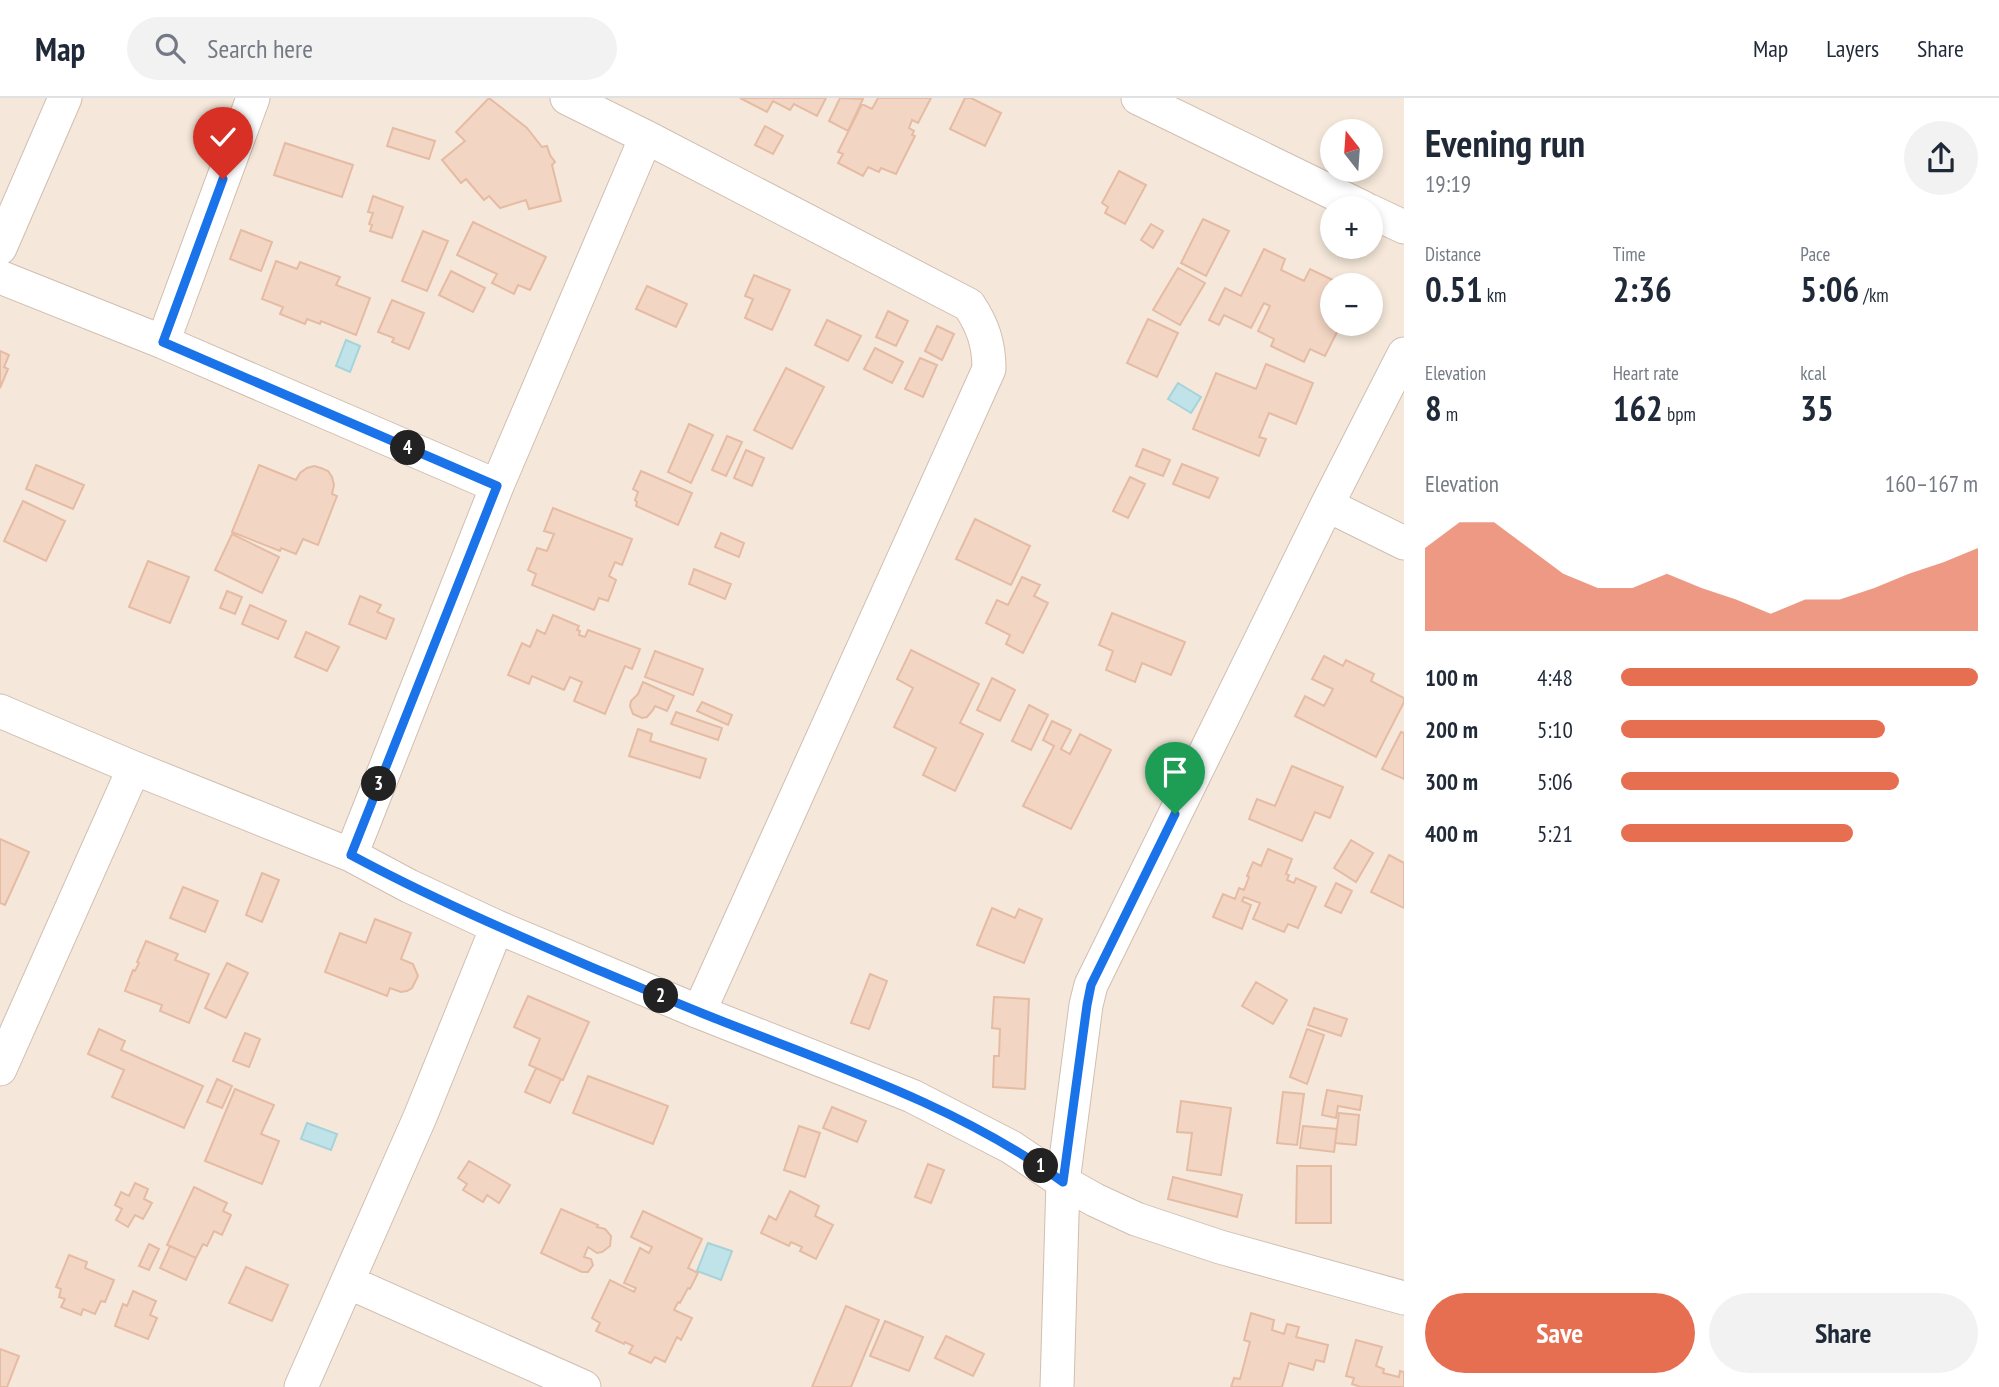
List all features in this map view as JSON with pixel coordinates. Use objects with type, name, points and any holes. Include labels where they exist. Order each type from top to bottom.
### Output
[{"type":"street","points":[[0,248],[65,98]]},
{"type":"street","points":[[163,342],[253,98]]},
{"type":"street","points":[[567,98],[969,305],[980,320],[989,353],[989,369],[699,1012]]},
{"type":"street","points":[[1138,98],[1339,196]]},
{"type":"street","points":[[351,855],[497,486],[646,137]]},
{"type":"street","points":[[1383,218],[1404,228]]},
{"type":"street","points":[[0,277],[163,342],[497,486]]},
{"type":"street","points":[[1057,1387],[1063,1182],[1091,985],[1404,354]]},
{"type":"street","points":[[1327,505],[1404,543]]},
{"type":"street","points":[[0,711],[351,855],[409,886],[497,926],[699,1012],[912,1096],[1012,1147],[1063,1182],[1136,1219],[1220,1247],[1404,1298]]},
{"type":"street","points":[[0,1069],[134,768]]},
{"type":"street","points":[[301,1387],[420,1117],[497,926]]},
{"type":"street","points":[[348,1282],[584,1387]]},
{"type":"shaded area","points":[[0,98],[1404,98],[1404,1387],[0,1387]]},
{"type":"water","points":[[346,340],[360,346],[350,372],[336,366]]},
{"type":"water","points":[[1178,383],[1201,397],[1191,413],[1168,399]]},
{"type":"water","points":[[307,1123],[337,1134],[331,1150],[301,1139]]},
{"type":"water","points":[[708,1243],[732,1251],[721,1280],[697,1271]]},
{"type":"building","points":[[489,98],[527,128],[542,147],[547,146],[555,162],[552,165],[561,201],[529,209],[526,200],[500,208],[489,196],[484,200],[466,179],[461,183],[442,160],[465,141],[456,132]]},
{"type":"building","points":[[740,98],[826,98],[817,116],[794,104],[790,110],[773,101],[767,112]]},
{"type":"building","points":[[840,98],[863,99],[848,131],[829,121]]},
{"type":"building","points":[[878,98],[931,98],[918,123],[912,120],[909,128],[914,131],[912,135],[915,136],[896,174],[881,168],[879,172],[868,167],[863,176],[838,163],[843,154],[838,152],[862,104],[872,109]]},
{"type":"building","points":[[965,98],[971,98],[1001,113],[985,146],[950,129]]},
{"type":"building","points":[[765,126],[783,136],[773,154],[755,145]]},
{"type":"building","points":[[393,128],[435,141],[429,159],[387,146]]},
{"type":"building","points":[[285,143],[353,165],[342,197],[274,175]]},
{"type":"building","points":[[1119,171],[1146,185],[1125,224],[1105,213],[1108,207],[1102,203]]},
{"type":"building","points":[[373,196],[403,207],[392,238],[370,231],[372,225],[369,224],[373,213],[368,212]]},
{"type":"building","points":[[1203,219],[1229,231],[1206,276],[1181,263]]},
{"type":"building","points":[[473,222],[546,257],[530,290],[518,285],[514,294],[492,283],[497,274],[457,255]]},
{"type":"building","points":[[1151,224],[1163,231],[1153,248],[1141,240]]},
{"type":"building","points":[[241,230],[272,242],[261,271],[230,259]]},
{"type":"building","points":[[423,231],[448,241],[427,291],[402,281]]},
{"type":"building","points":[[1264,249],[1285,259],[1281,270],[1304,281],[1310,269],[1320,274],[1320,336],[1335,336],[1325,356],[1310,349],[1304,362],[1271,346],[1274,339],[1258,331],[1270,306],[1264,303],[1251,328],[1224,315],[1219,325],[1209,320],[1225,288],[1241,296]]},
{"type":"building","points":[[276,261],[297,269],[300,262],[340,277],[336,285],[370,298],[356,335],[321,321],[320,324],[307,319],[305,324],[280,314],[283,307],[262,299]]},
{"type":"building","points":[[1178,268],[1205,283],[1180,325],[1153,310]]},
{"type":"building","points":[[451,271],[485,288],[473,312],[439,295]]},
{"type":"building","points":[[754,275],[790,290],[772,330],[745,318],[753,299],[745,296]]},
{"type":"building","points":[[647,286],[687,304],[676,327],[636,309]]},
{"type":"building","points":[[392,300],[424,313],[409,349],[392,342],[394,338],[378,332]]},
{"type":"building","points":[[888,311],[908,321],[896,346],[876,337]]},
{"type":"building","points":[[1148,319],[1178,333],[1157,377],[1127,363]]},
{"type":"building","points":[[827,320],[861,336],[848,361],[815,345]]},
{"type":"building","points":[[937,326],[954,334],[942,360],[925,351]]},
{"type":"building","points":[[875,348],[903,362],[892,383],[864,369]]},
{"type":"building","points":[[0,351],[9,355],[4,367],[8,369],[0,388]]},
{"type":"building","points":[[920,358],[937,365],[923,397],[905,389]]},
{"type":"building","points":[[1266,364],[1313,383],[1296,424],[1269,413],[1259,437],[1266,439],[1259,456],[1193,429],[1216,373],[1256,389]]},
{"type":"building","points":[[786,368],[824,387],[792,449],[754,430]]},
{"type":"building","points":[[689,424],[713,435],[691,483],[668,472]]},
{"type":"building","points":[[727,436],[742,442],[726,476],[712,470]]},
{"type":"building","points":[[1143,449],[1170,460],[1163,476],[1136,466]]},
{"type":"building","points":[[746,450],[764,458],[752,486],[734,478]]},
{"type":"building","points":[[1182,464],[1218,478],[1209,498],[1173,484]]},
{"type":"building","points":[[36,465],[84,485],[73,509],[26,489]]},
{"type":"building","points":[[259,465],[296,480],[300,473],[314,466],[328,471],[334,485],[332,494],[337,496],[318,545],[303,539],[296,554],[281,548],[280,551],[232,532]]},
{"type":"building","points":[[641,471],[692,493],[678,525],[636,506],[638,492],[633,489]]},
{"type":"building","points":[[1130,477],[1145,484],[1128,518],[1113,511]]},
{"type":"building","points":[[23,501],[65,521],[46,561],[4,541]]},
{"type":"building","points":[[553,508],[632,539],[622,565],[615,562],[609,576],[616,580],[608,601],[599,598],[594,610],[532,585],[536,574],[528,570],[537,548],[547,551],[554,534],[544,531]]},
{"type":"building","points":[[975,519],[1030,546],[1011,585],[956,559]]},
{"type":"building","points":[[721,533],[744,543],[739,557],[715,547]]},
{"type":"building","points":[[232,534],[279,557],[262,593],[215,570]]},
{"type":"building","points":[[148,561],[189,577],[170,623],[129,607]]},
{"type":"building","points":[[694,569],[731,584],[725,599],[689,584]]},
{"type":"building","points":[[1022,577],[1040,585],[1034,596],[1048,603],[1023,653],[1006,644],[1010,635],[986,623],[997,600],[1008,605]]},
{"type":"building","points":[[227,591],[242,597],[235,614],[220,608]]},
{"type":"building","points":[[360,596],[381,605],[377,612],[394,619],[386,639],[349,624]]},
{"type":"building","points":[[250,605],[286,621],[278,639],[242,624]]},
{"type":"building","points":[[1112,613],[1185,642],[1171,675],[1142,663],[1135,682],[1106,670],[1113,651],[1099,645]]},
{"type":"building","points":[[553,615],[579,626],[579,635],[585,637],[588,630],[640,649],[632,669],[625,666],[605,714],[574,701],[582,682],[570,677],[564,690],[532,676],[529,684],[508,675],[522,643],[530,647],[537,630],[545,634]]},
{"type":"building","points":[[306,632],[339,647],[327,671],[295,657]]},
{"type":"building","points":[[911,650],[979,684],[960,723],[983,734],[955,791],[923,775],[936,748],[894,727],[913,688],[897,679]]},
{"type":"building","points":[[655,651],[703,669],[693,695],[645,677]]},
{"type":"building","points":[[1324,656],[1343,666],[1346,660],[1374,674],[1371,681],[1404,698],[1376,757],[1295,716],[1305,696],[1324,706],[1333,689],[1312,679]]},
{"type":"building","points":[[992,678],[1015,690],[1000,721],[977,710]]},
{"type":"building","points":[[643,682],[674,696],[667,711],[655,706],[647,717],[633,714],[631,701],[638,694]]},
{"type":"building","points":[[702,702],[732,715],[728,725],[697,711]]},
{"type":"building","points":[[1029,705],[1048,715],[1031,750],[1012,741]]},
{"type":"building","points":[[676,712],[722,728],[718,740],[671,724]]},
{"type":"building","points":[[1052,721],[1071,730],[1061,749],[1070,754],[1080,734],[1111,750],[1071,829],[1023,806],[1054,746],[1043,740]]},
{"type":"building","points":[[638,729],[652,734],[650,741],[706,759],[700,778],[629,756]]},
{"type":"building","points":[[1401,732],[1404,733],[1404,779],[1382,769]]},
{"type":"building","points":[[1292,766],[1343,787],[1330,818],[1315,812],[1302,841],[1249,819],[1257,799],[1275,806]]},
{"type":"building","points":[[0,839],[29,852],[5,905],[0,903]]},
{"type":"building","points":[[1351,840],[1373,853],[1356,882],[1334,868]]},
{"type":"building","points":[[1268,849],[1292,859],[1286,874],[1289,875],[1287,880],[1294,883],[1296,878],[1316,887],[1298,928],[1288,924],[1284,932],[1253,919],[1260,903],[1244,897],[1242,901],[1251,905],[1242,929],[1213,917],[1223,894],[1235,899],[1239,888],[1244,890],[1253,862],[1261,866]]},
{"type":"building","points":[[1389,855],[1404,863],[1404,908],[1371,892]]},
{"type":"building","points":[[262,873],[279,880],[262,922],[246,915]]},
{"type":"building","points":[[1336,883],[1352,891],[1341,913],[1325,906]]},
{"type":"building","points":[[183,887],[218,901],[205,932],[170,918]]},
{"type":"building","points":[[992,908],[1015,918],[1019,909],[1042,919],[1024,963],[977,945]]},
{"type":"building","points":[[375,919],[411,933],[401,959],[413,964],[418,976],[412,988],[407,991],[390,988],[387,996],[325,972],[340,933],[366,943]]},
{"type":"building","points":[[146,941],[178,954],[175,960],[209,974],[189,1023],[160,1011],[162,1005],[125,991]]},
{"type":"building","points":[[227,963],[248,973],[226,1018],[205,1008]]},
{"type":"building","points":[[870,974],[887,981],[869,1029],[851,1023]]},
{"type":"building","points":[[1256,982],[1287,1000],[1273,1024],[1242,1006]]},
{"type":"building","points":[[528,996],[589,1022],[563,1080],[529,1065],[540,1039],[514,1027]]},
{"type":"building","points":[[994,997],[1029,999],[1025,1089],[993,1087],[994,1056],[999,1056],[1000,1029],[992,1028]]},
{"type":"building","points":[[1314,1008],[1347,1019],[1341,1036],[1308,1025]]},
{"type":"building","points":[[99,1029],[125,1041],[121,1050],[203,1086],[184,1128],[112,1097],[124,1070],[88,1054]]},
{"type":"building","points":[[1307,1029],[1324,1035],[1307,1084],[1290,1077]]},
{"type":"building","points":[[245,1033],[260,1039],[249,1067],[233,1061]]},
{"type":"building","points":[[536,1068],[561,1079],[550,1103],[525,1092]]},
{"type":"building","points":[[588,1076],[668,1106],[653,1144],[573,1113]]},
{"type":"building","points":[[217,1079],[232,1086],[222,1108],[207,1102]]},
{"type":"building","points":[[235,1089],[274,1105],[261,1134],[279,1141],[262,1184],[205,1161]]},
{"type":"building","points":[[1327,1090],[1362,1096],[1360,1110],[1338,1106],[1336,1118],[1322,1115]]},
{"type":"building","points":[[1283,1092],[1304,1094],[1297,1145],[1277,1143]]},
{"type":"building","points":[[1181,1101],[1231,1108],[1221,1175],[1187,1170],[1192,1133],[1177,1132]]},
{"type":"building","points":[[832,1107],[866,1121],[857,1142],[823,1128]]},
{"type":"building","points":[[1339,1113],[1359,1115],[1356,1145],[1335,1143]]},
{"type":"building","points":[[799,1126],[820,1133],[805,1177],[784,1170]]},
{"type":"building","points":[[1303,1126],[1337,1129],[1334,1152],[1300,1148]]},
{"type":"building","points":[[469,1161],[510,1185],[499,1203],[487,1195],[483,1202],[463,1190],[467,1184],[458,1178]]},
{"type":"building","points":[[928,1164],[944,1170],[931,1203],[915,1197]]},
{"type":"building","points":[[1297,1166],[1331,1166],[1331,1223],[1296,1223]]},
{"type":"building","points":[[1173,1177],[1242,1195],[1237,1217],[1168,1199]]},
{"type":"building","points":[[135,1183],[148,1189],[144,1199],[152,1203],[143,1219],[135,1215],[128,1227],[116,1220],[122,1209],[115,1205],[121,1192],[129,1196]]},
{"type":"building","points":[[194,1187],[227,1203],[223,1211],[231,1215],[222,1235],[214,1231],[207,1246],[203,1244],[196,1258],[167,1245]]},
{"type":"building","points":[[790,1191],[819,1206],[815,1216],[833,1225],[816,1259],[800,1251],[802,1247],[791,1242],[789,1246],[761,1233],[769,1216],[776,1220]]},
{"type":"building","points":[[561,1209],[598,1225],[597,1227],[605,1229],[611,1236],[610,1246],[602,1252],[597,1253],[588,1247],[584,1257],[591,1259],[593,1265],[588,1272],[582,1272],[541,1253]]},
{"type":"building","points":[[643,1211],[702,1239],[688,1268],[698,1273],[674,1310],[692,1318],[681,1340],[677,1337],[665,1362],[655,1357],[651,1363],[629,1353],[633,1346],[596,1331],[600,1323],[592,1318],[610,1280],[634,1292],[636,1288],[624,1283],[640,1248],[649,1253],[652,1247],[631,1237]]},
{"type":"building","points":[[149,1244],[159,1249],[149,1270],[139,1266]]},
{"type":"building","points":[[170,1246],[196,1258],[186,1280],[160,1268]]},
{"type":"building","points":[[69,1255],[87,1262],[85,1268],[114,1280],[105,1302],[101,1301],[95,1314],[83,1309],[81,1315],[61,1307],[65,1299],[59,1297],[61,1289],[56,1287]]},
{"type":"building","points":[[246,1267],[288,1285],[272,1321],[229,1303]]},
{"type":"building","points":[[133,1291],[156,1301],[150,1315],[157,1318],[148,1339],[115,1326],[123,1304],[127,1306]]},
{"type":"building","points":[[846,1306],[879,1320],[851,1387],[812,1387]]},
{"type":"building","points":[[1251,1313],[1274,1320],[1272,1330],[1284,1334],[1287,1324],[1299,1327],[1296,1337],[1328,1345],[1324,1362],[1316,1360],[1313,1370],[1289,1363],[1282,1387],[1231,1387],[1234,1378],[1240,1379],[1250,1342],[1244,1340]]},
{"type":"building","points":[[885,1321],[923,1337],[909,1371],[870,1356]]},
{"type":"building","points":[[946,1336],[984,1354],[973,1376],[935,1358]]},
{"type":"building","points":[[1356,1340],[1382,1347],[1376,1366],[1384,1369],[1383,1373],[1399,1377],[1400,1371],[1404,1372],[1404,1387],[1361,1387],[1352,1384],[1354,1378],[1346,1376]]},
{"type":"building","points":[[0,1349],[19,1356],[7,1387],[0,1387]]},
{"type":"route","points":[[223,179],[163,342],[497,486],[351,855],[409,886],[497,926],[699,1012],[912,1096],[1012,1147],[1063,1182],[1091,985],[1175,814]]}]
